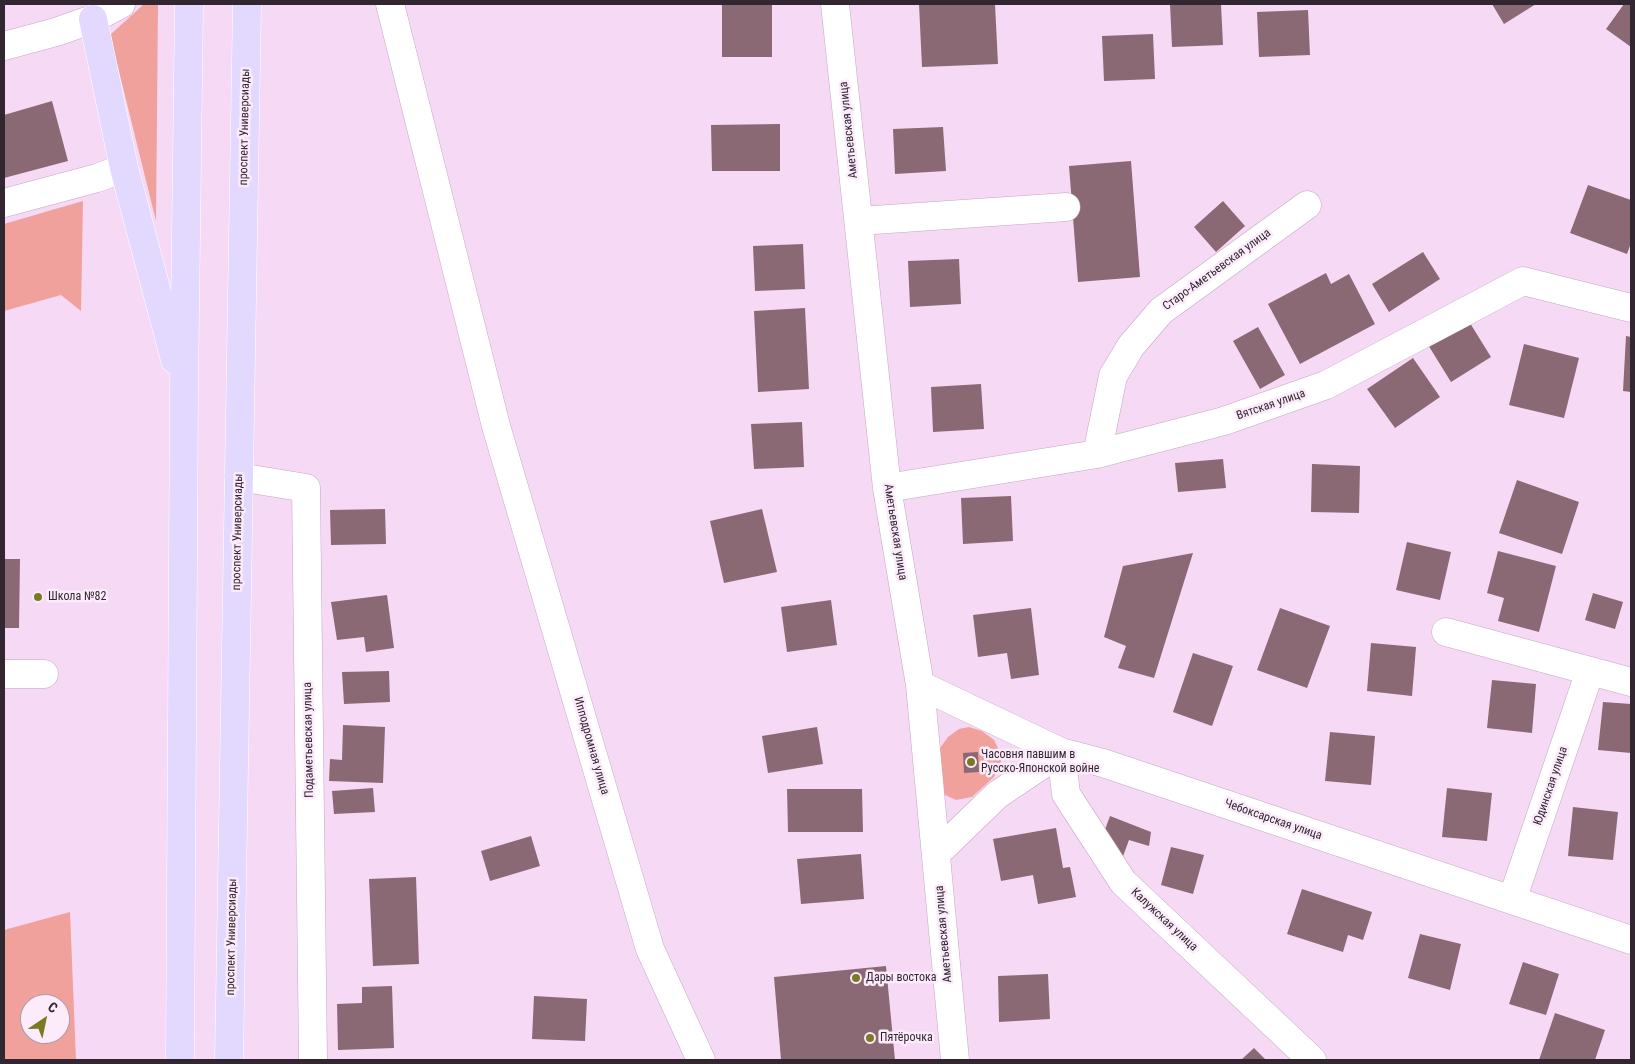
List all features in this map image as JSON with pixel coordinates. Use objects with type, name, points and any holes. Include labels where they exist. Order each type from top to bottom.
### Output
[{"type":"main road","points":[[180,1060],[184,390],[190,4]]},
{"type":"main road","name":"проспект Универсиады","points":[[230,1060],[247,4]]},
{"type":"main road","points":[[91,11],[124,168],[184,390]]},
{"type":"street","points":[[4,46],[56,32],[91,11],[121,4]]},
{"type":"street","name":"Ипподромная улица","points":[[390,4],[496,426],[650,949],[701,1060]]},
{"type":"street","name":"Аметьевская улица","points":[[835,4],[887,488],[920,685],[955,1060]]},
{"type":"street","points":[[4,203],[98,178],[124,168]]},
{"type":"street","name":"Старо-Аметьевская улица","points":[[1098,454],[1113,376],[1131,346],[1161,311],[1306,204]]},
{"type":"street","points":[[859,221],[1066,206]]},
{"type":"street","name":"Вятская улица","points":[[887,488],[1098,454],[1224,421],[1326,385],[1523,281],[1631,308]]},
{"type":"street","name":"Подаметьевская улица","points":[[239,477],[306,488],[313,1060]]},
{"type":"street","points":[[1446,632],[1631,682]]},
{"type":"street","name":"Юдинская улица","points":[[1512,900],[1590,671]]},
{"type":"street","points":[[4,674],[44,674]]},
{"type":"street","name":"Чебоксарская улица","points":[[920,685],[1061,752],[1103,763],[1631,940]]},
{"type":"street","points":[[936,854],[997,795],[1061,752]]},
{"type":"street","name":"Калужская улица","points":[[1061,752],[1066,794],[1123,882],[1312,1060]]},
{"type":"shaded area","points":[[144,4],[158,4],[156,221],[110,35]]},
{"type":"shaded area","points":[[83,201],[81,311],[61,295],[4,311],[4,224]]},
{"type":"shaded area","points":[[969,727],[982,731],[994,740],[999,750],[1001,762],[994,777],[972,797],[956,800],[943,794],[938,751],[948,737],[959,729]]},
{"type":"shaded area","points":[[70,912],[76,1060],[4,1060],[4,930]]},
{"type":"building","points":[[722,4],[772,4],[772,57],[722,57]]},
{"type":"building","points":[[919,4],[995,4],[998,64],[922,67]]},
{"type":"building","points":[[1170,4],[1221,4],[1223,45],[1172,47]]},
{"type":"building","points":[[1492,4],[1536,4],[1504,24]]},
{"type":"building","points":[[1624,4],[1631,4],[1631,47],[1606,29]]},
{"type":"building","points":[[1308,10],[1310,55],[1259,57],[1257,12]]},
{"type":"building","points":[[1153,34],[1155,79],[1104,81],[1102,36]]},
{"type":"building","points":[[52,101],[68,161],[4,178],[4,115]]},
{"type":"building","points":[[780,124],[780,171],[712,171],[711,125]]},
{"type":"building","points":[[943,127],[946,171],[895,174],[893,129]]},
{"type":"building","points":[[1131,161],[1140,277],[1078,282],[1069,166]]},
{"type":"building","points":[[1588,185],[1631,200],[1631,243],[1627,254],[1570,233]]},
{"type":"building","points":[[1223,201],[1245,226],[1216,252],[1194,227]]},
{"type":"building","points":[[803,244],[805,289],[755,291],[753,246]]},
{"type":"building","points":[[1423,252],[1440,279],[1389,312],[1372,284]]},
{"type":"building","points":[[959,259],[961,304],[910,307],[908,261]]},
{"type":"building","points":[[1326,273],[1331,284],[1349,274],[1375,324],[1300,364],[1268,304]]},
{"type":"building","points":[[805,308],[809,389],[758,392],[754,311]]},
{"type":"building","points":[[1465,315],[1491,357],[1451,382],[1425,340]]},
{"type":"building","points":[[1258,327],[1285,375],[1260,389],[1233,341]]},
{"type":"building","points":[[1626,336],[1631,337],[1631,392],[1623,391]]},
{"type":"building","points":[[1524,344],[1579,358],[1564,418],[1509,405]]},
{"type":"building","points":[[1413,358],[1440,397],[1395,428],[1367,389]]},
{"type":"building","points":[[981,384],[984,429],[933,432],[931,387]]},
{"type":"building","points":[[802,422],[804,467],[754,469],[751,424]]},
{"type":"building","points":[[1223,459],[1226,488],[1178,492],[1175,463]]},
{"type":"building","points":[[1312,464],[1360,466],[1359,513],[1311,512]]},
{"type":"building","points":[[1517,480],[1579,502],[1562,554],[1499,533]]},
{"type":"building","points":[[1011,496],[1013,541],[963,544],[961,498]]},
{"type":"building","points":[[385,509],[386,544],[331,545],[330,510]]},
{"type":"building","points":[[762,509],[777,572],[724,583],[710,521]]},
{"type":"building","points":[[1407,542],[1451,552],[1440,600],[1396,590]]},
{"type":"building","points":[[1498,551],[1556,566],[1539,632],[1498,621],[1504,598],[1487,593]]},
{"type":"building","points":[[1193,553],[1154,678],[1118,668],[1126,646],[1104,637],[1123,566]]},
{"type":"building","points":[[4,559],[20,559],[19,628],[4,628]]},
{"type":"building","points":[[1593,593],[1623,602],[1615,629],[1585,620]]},
{"type":"building","points":[[387,595],[394,648],[366,652],[364,637],[337,640],[331,602]]},
{"type":"building","points":[[831,600],[837,645],[787,652],[781,607]]},
{"type":"building","points":[[1031,608],[1039,675],[1011,679],[1007,653],[978,657],[973,615]]},
{"type":"building","points":[[1280,608],[1330,626],[1307,688],[1257,670]]},
{"type":"building","points":[[1371,643],[1416,647],[1412,696],[1367,691]]},
{"type":"building","points":[[1193,653],[1233,666],[1212,726],[1173,712]]},
{"type":"building","points":[[389,671],[390,702],[344,704],[342,672]]},
{"type":"building","points":[[1492,680],[1536,684],[1532,733],[1487,728]]},
{"type":"building","points":[[1603,702],[1631,704],[1631,753],[1598,750]]},
{"type":"building","points":[[343,725],[385,727],[383,783],[329,781],[330,759],[342,760]]},
{"type":"building","points":[[817,727],[823,764],[768,773],[762,736]]},
{"type":"building","points":[[1330,732],[1375,736],[1371,785],[1325,781]]},
{"type":"building","name":"Часовня павшим в Русско-Японской войне","points":[[978,752],[979,772],[964,773],[963,753]]},
{"type":"building","points":[[373,788],[375,812],[334,814],[332,791]]},
{"type":"building","points":[[1447,788],[1492,793],[1487,841],[1442,837]]},
{"type":"building","points":[[787,789],[862,789],[863,832],[788,832]]},
{"type":"building","points":[[1573,807],[1618,812],[1613,860],[1568,856]]},
{"type":"building","points":[[1110,816],[1151,832],[1149,846],[1129,840],[1122,859],[1103,835]]},
{"type":"building","points":[[1056,828],[1063,868],[1070,867],[1076,897],[1038,904],[1033,875],[1001,881],[993,839]]},
{"type":"building","points":[[531,836],[540,866],[490,881],[481,851]]},
{"type":"building","points":[[1171,847],[1204,855],[1193,894],[1161,885]]},
{"type":"building","points":[[861,854],[864,899],[801,904],[797,859]]},
{"type":"building","points":[[416,877],[419,964],[373,966],[369,879]]},
{"type":"building","points":[[1302,889],[1372,912],[1363,940],[1348,935],[1343,952],[1287,934]]},
{"type":"building","points":[[1420,934],[1461,944],[1450,990],[1408,978]]},
{"type":"building","points":[[1523,962],[1559,974],[1546,1015],[1509,1004]]},
{"type":"building","points":[[886,966],[895,1060],[781,1060],[774,977]]},
{"type":"building","points":[[1048,974],[1050,1019],[999,1022],[998,976]]},
{"type":"building","points":[[392,986],[394,1048],[338,1050],[337,1004],[362,1003],[362,987]]},
{"type":"building","points":[[534,996],[587,999],[585,1041],[532,1039]]},
{"type":"building","points":[[1555,1013],[1605,1030],[1595,1060],[1539,1060]]},
{"type":"building","points":[[1254,1048],[1266,1060],[1241,1060]]},
{"type":"place","name":"Школа №82","points":[[38,597]]},
{"type":"place","name":"Часовня павшим в Русско-Японской войне","points":[[971,762]]},
{"type":"place","name":"Дары востока","points":[[856,978]]},
{"type":"place","name":"Пятёрочка","points":[[870,1038]]}]
